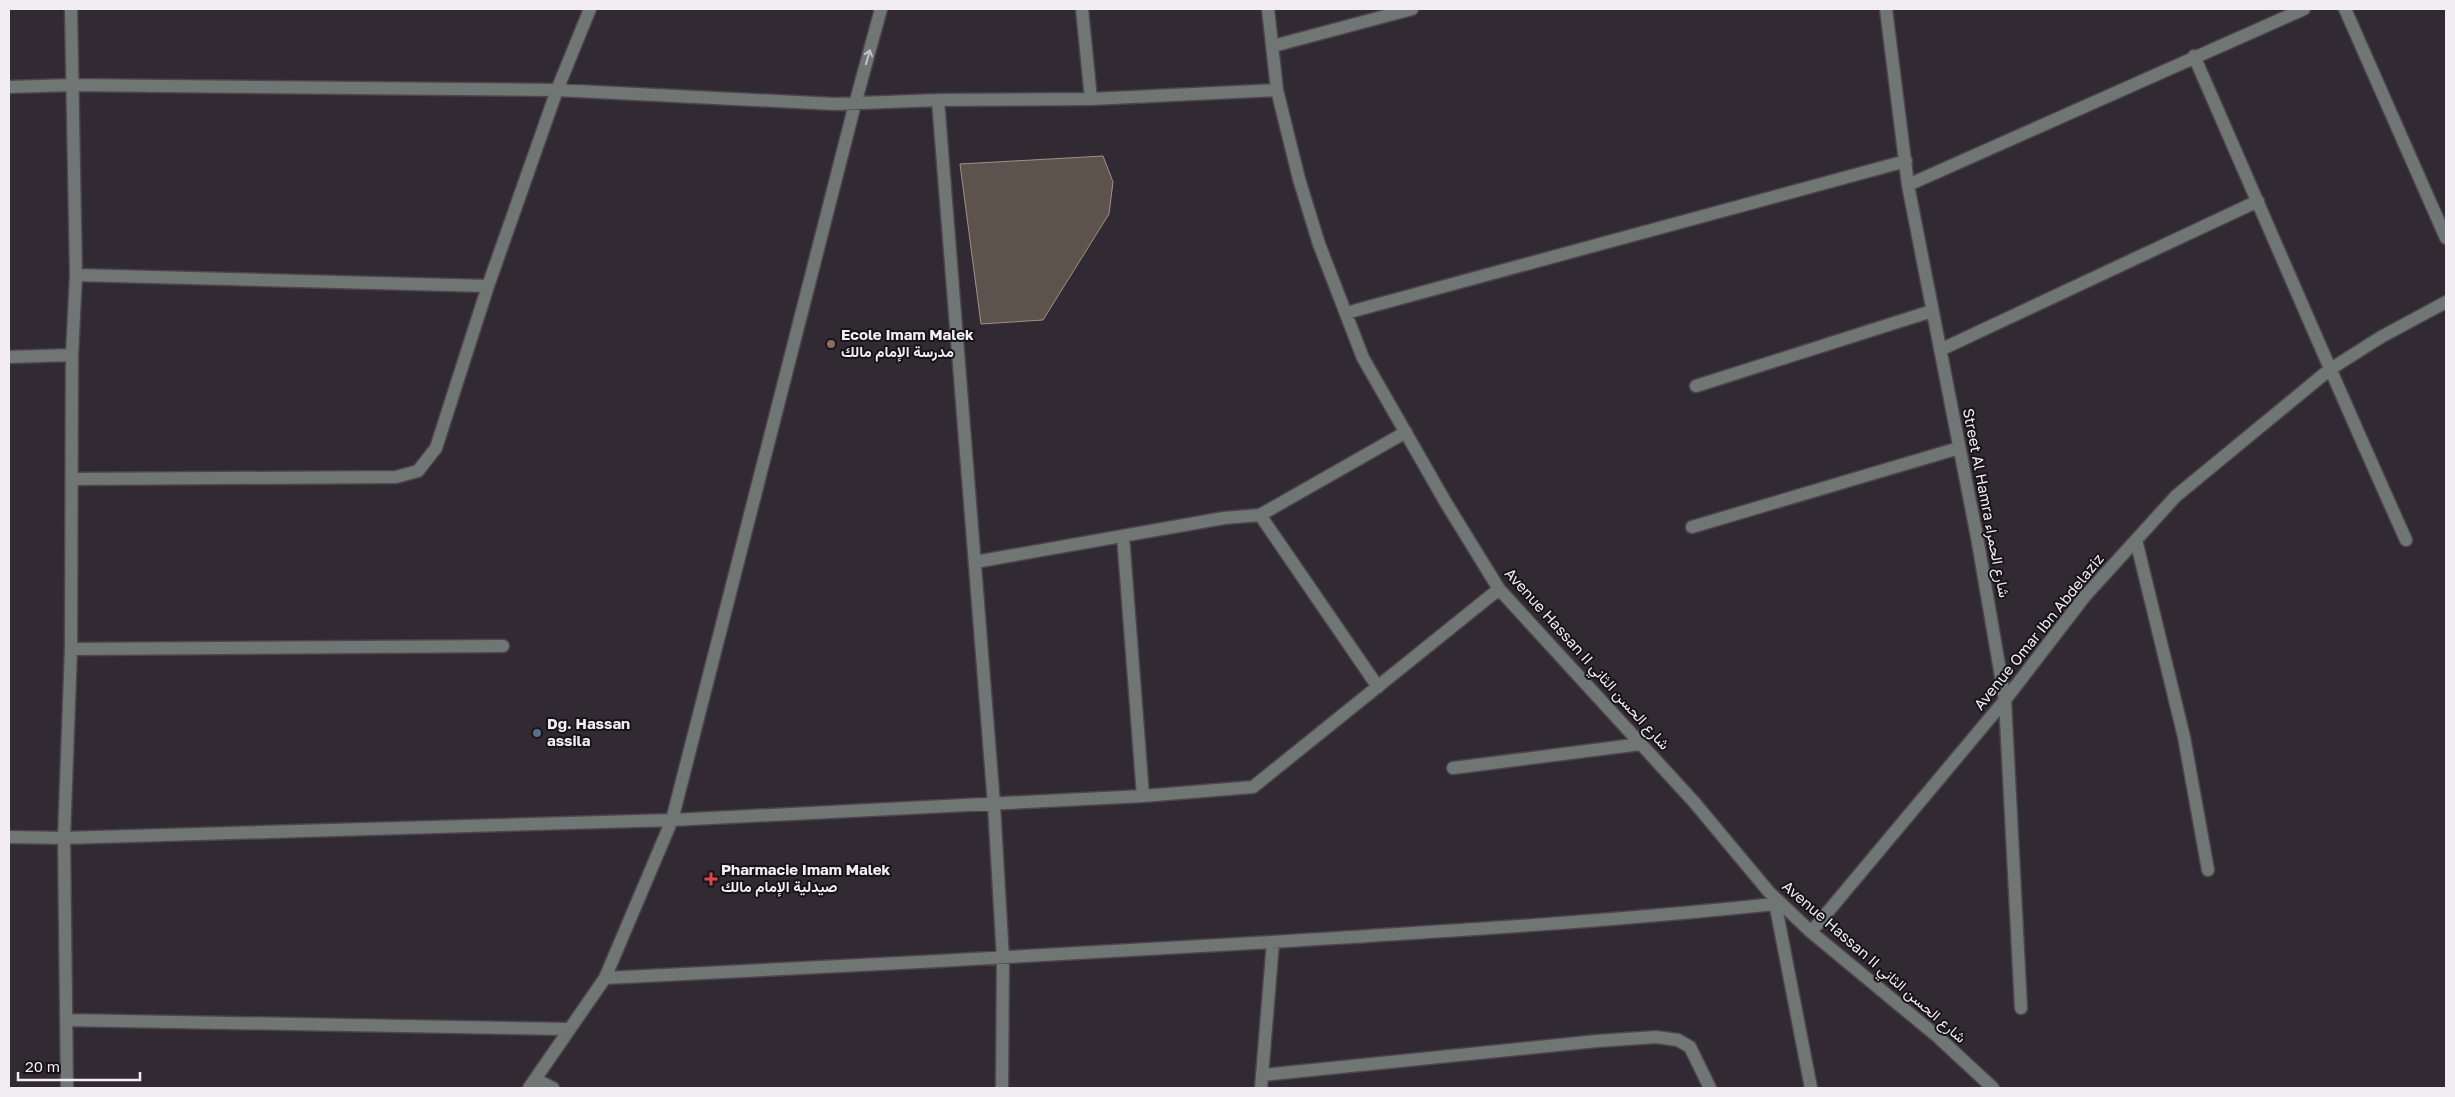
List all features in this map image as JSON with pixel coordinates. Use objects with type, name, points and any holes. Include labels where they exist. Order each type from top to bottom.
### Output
[{"type":"street","points":[[67,1088],[64,838],[71,649],[72,355],[76,275],[71,9]]},
{"type":"street","points":[[72,479],[396,477],[418,471],[436,448],[488,286],[557,90],[590,9]]},
{"type":"street","points":[[553,1088],[532,1084],[606,978],[672,820],[881,9]]},
{"type":"street","points":[[1082,9],[1090,99]]},
{"type":"street","name":"Avenue Hassan II شارع الحسن الثاني","points":[[1268,9],[1277,90],[1299,179],[1316,235],[1363,358],[1446,503],[1499,589],[1694,802],[1774,900],[1938,1037],[1993,1088]]},
{"type":"street","points":[[1273,46],[1412,9]]},
{"type":"street","name":"Street Al Hamra شارع الحمراء","points":[[1886,9],[1908,186],[1978,537],[2005,700],[2021,1008]]},
{"type":"street","points":[[1908,186],[2194,56],[2304,9]]},
{"type":"street","points":[[2345,9],[2446,238]]},
{"type":"street","points":[[2194,56],[2258,201],[2329,370],[2406,540]]},
{"type":"street","points":[[9,87],[72,85],[557,90],[855,104],[938,100],[1090,99],[1277,90]]},
{"type":"street","points":[[938,100],[994,805],[1003,959],[1002,1088]]},
{"type":"street","points":[[1346,313],[1906,161]]},
{"type":"street","points":[[1940,350],[2258,201]]},
{"type":"street","points":[[76,275],[488,286]]},
{"type":"street","name":"Avenue Omar Ibn Abdelaziz","points":[[1811,932],[2005,700],[2085,596],[2176,496],[2329,370],[2381,337],[2446,302]]},
{"type":"street","points":[[1696,386],[1932,311]]},
{"type":"street","points":[[9,357],[72,355]]},
{"type":"street","points":[[975,562],[1224,518],[1260,515],[1406,432]]},
{"type":"street","points":[[1692,528],[1959,448]]},
{"type":"street","points":[[1260,515],[1378,687]]},
{"type":"street","points":[[1124,536],[1143,796]]},
{"type":"street","points":[[2136,540],[2184,737],[2208,870]]},
{"type":"street","points":[[9,836],[64,838],[672,820],[994,805],[1253,787],[1499,589]]},
{"type":"street","points":[[71,649],[503,646]]},
{"type":"street","points":[[1453,768],[1641,744]]},
{"type":"street","points":[[606,978],[1003,959],[1536,926],[1674,915],[1774,900],[1812,1088]]},
{"type":"street","points":[[1273,942],[1262,1082],[1597,1041],[1656,1037],[1678,1040],[1690,1047],[1710,1088]]},
{"type":"street","points":[[66,1020],[569,1029]]},
{"type":"building","points":[[1103,156],[1113,182],[1109,214],[1043,320],[981,324],[960,164]]},
{"type":"place","name":"Ecole Imam Malek مدرسة الإمام مالك","points":[[831,344]]},
{"type":"place","name":"Dg. Hassan assila","points":[[537,733]]},
{"type":"place","name":"Pharmacie Imam Malek صيدلية الإمام مالك","points":[[711,879]]}]
